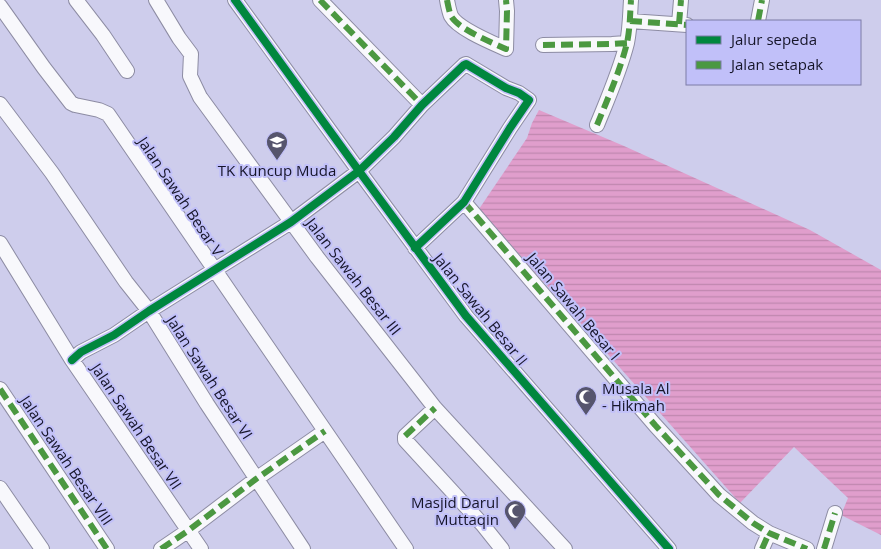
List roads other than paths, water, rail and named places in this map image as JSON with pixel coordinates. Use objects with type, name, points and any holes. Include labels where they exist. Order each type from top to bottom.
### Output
[{"type":"street","points":[[76,0],[104,35],[127,71]]},
{"type":"street","name":"Jalan Sawah Besar III","points":[[156,0],[191,54],[190,76],[200,97],[317,257],[435,408],[565,549]]},
{"type":"street","name":"Jalan Sawah Besar II","points":[[235,0],[358,171],[466,316],[669,549]]},
{"type":"street","points":[[320,0],[422,105]]},
{"type":"street","points":[[447,0],[452,17],[461,25],[476,35],[506,49],[506,0]]},
{"type":"street","points":[[597,125],[615,82],[627,43],[630,0]]},
{"type":"street","points":[[630,21],[683,24],[681,0]]},
{"type":"street","points":[[758,20],[762,0]]},
{"type":"street","name":"Jalan Sawah Besar V","points":[[0,6],[44,68],[72,103],[108,114],[406,549]]},
{"type":"street","points":[[542,45],[627,43]]},
{"type":"street","points":[[72,360],[81,352],[114,335],[291,222],[358,171],[465,64],[506,88],[520,93],[529,100],[464,202],[415,248]]},
{"type":"street","name":"Jalan Sawah Besar VI","points":[[0,104],[52,173],[126,282],[149,311],[207,404],[303,549]]},
{"type":"street","name":"Jalan Sawah Besar I","points":[[464,202],[655,425],[712,488],[753,523],[769,533],[808,549]]},
{"type":"street","name":"Jalan Sawah Besar VII","points":[[0,243],[72,360],[201,549]]},
{"type":"street","name":"Jalan Sawah Besar VIII","points":[[0,389],[107,549]]},
{"type":"street","points":[[435,408],[405,436],[405,440],[482,524],[502,549]]},
{"type":"street","points":[[161,549],[325,431]]},
{"type":"street","points":[[0,488],[42,549]]},
{"type":"street","points":[[824,549],[835,513]]},
{"type":"street","points":[[762,549],[769,533]]},
{"type":"place","name":"TK Kuncup Muda","points":[[277,161]]},
{"type":"place","name":"Musala Al - Hikmah","points":[[586,416]]},
{"type":"place","name":"Masjid Darul Muttaqin","points":[[515,530]]}]
